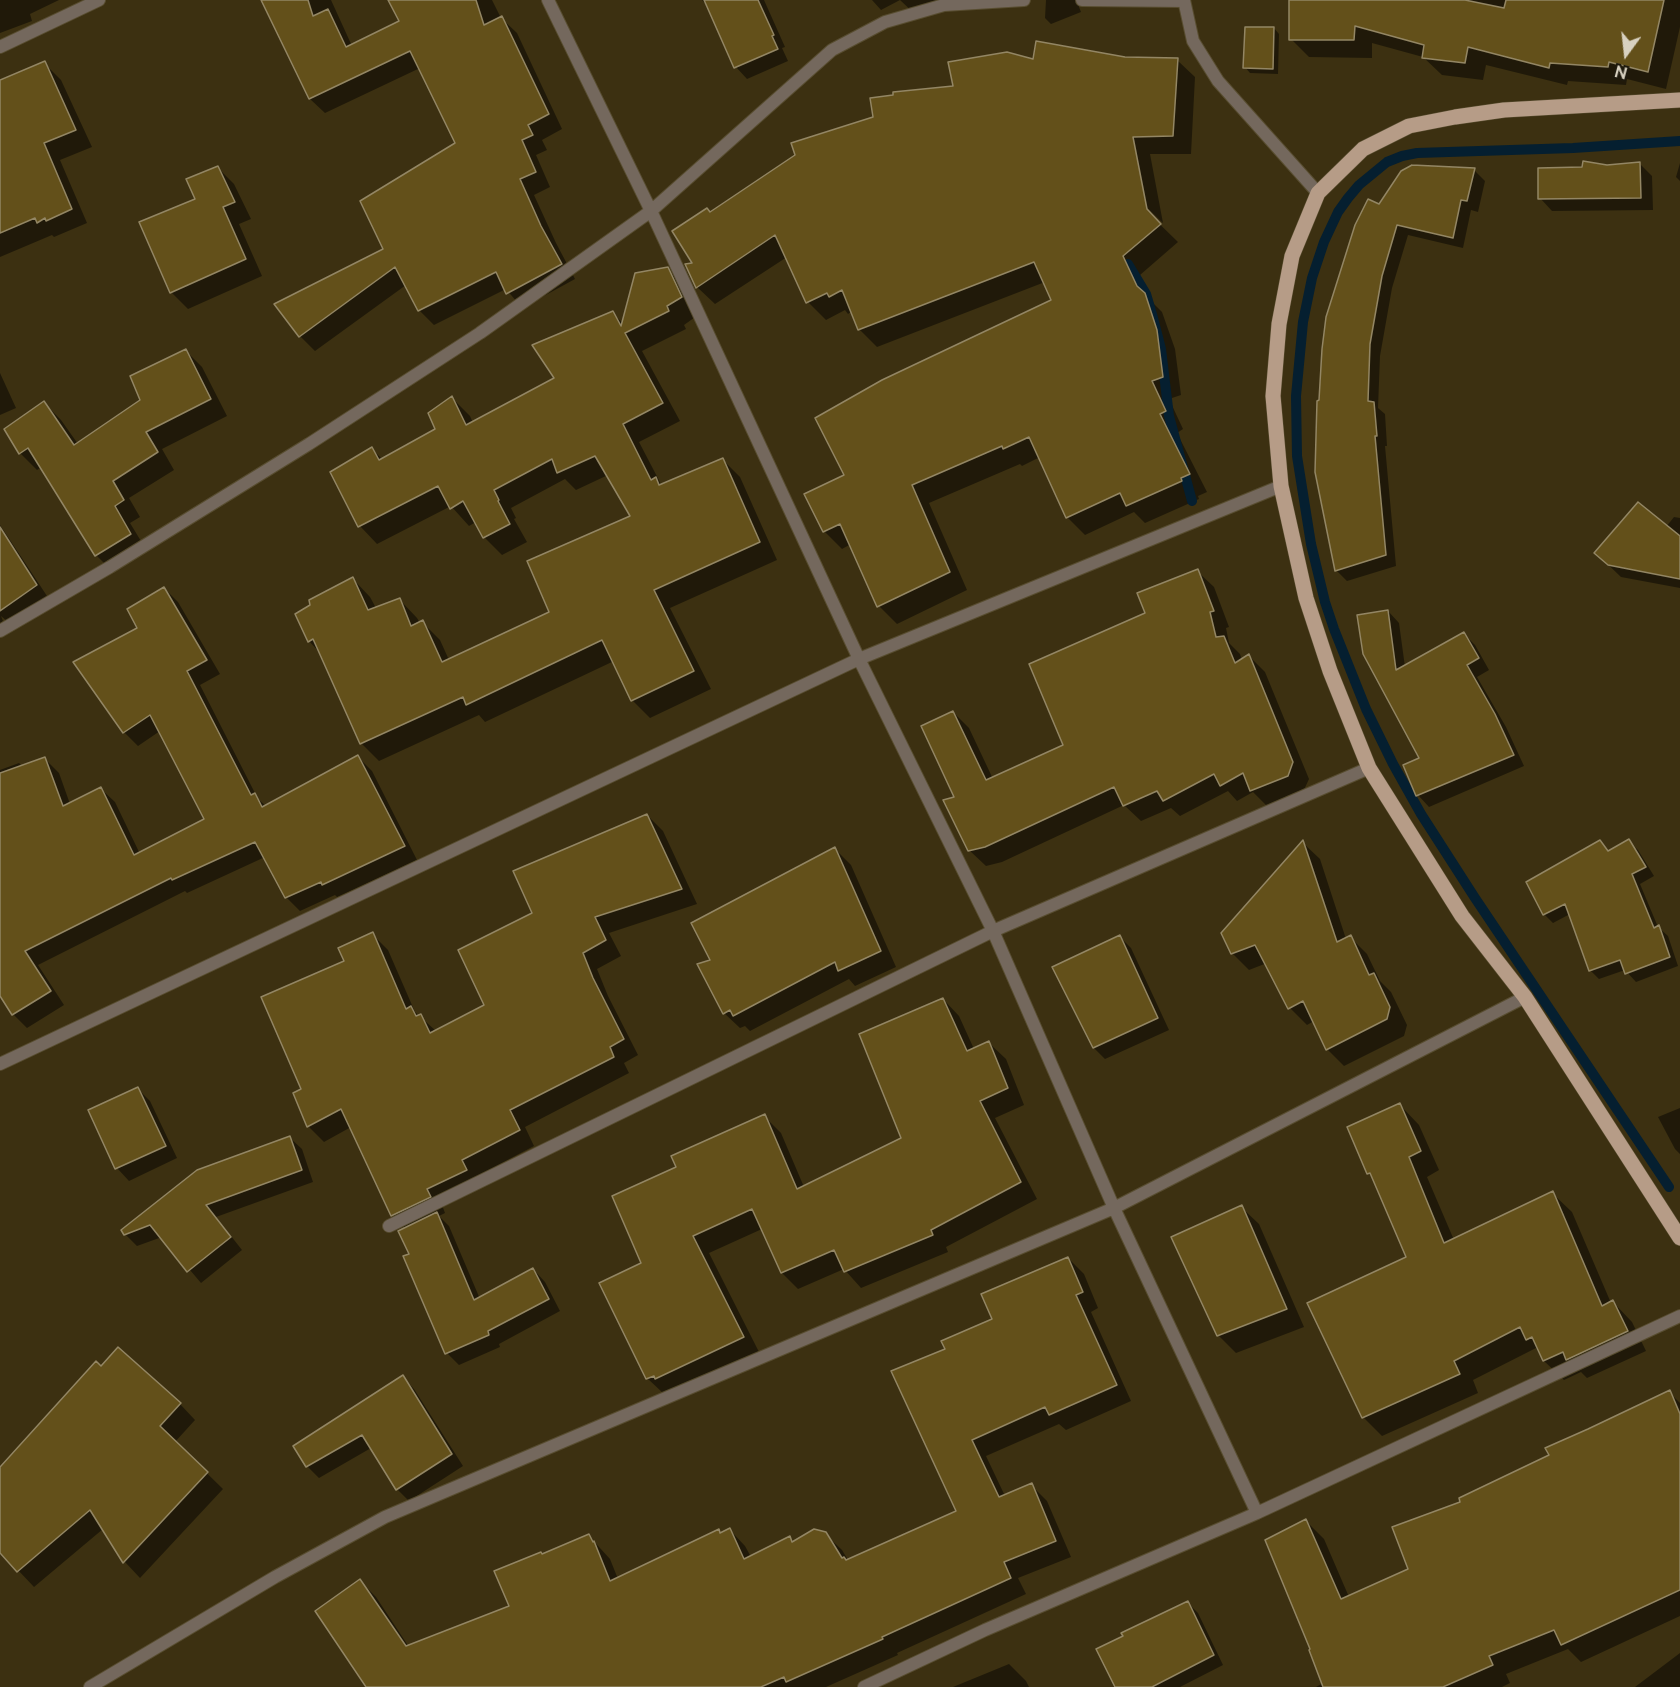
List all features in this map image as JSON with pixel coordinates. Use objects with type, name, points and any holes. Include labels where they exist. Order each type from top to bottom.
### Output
[{"type":"main road","points":[[1680,100],[1504,110],[1455,117],[1409,126],[1363,149],[1318,193],[1292,256],[1279,324],[1273,396],[1281,486],[1306,598],[1330,671],[1369,768],[1462,916],[1525,997],[1680,1238]]},
{"type":"street","points":[[0,47],[99,0]]},
{"type":"street","points":[[548,0],[651,211],[860,659],[993,931],[1114,1208],[1257,1513]]},
{"type":"street","points":[[0,631],[110,567],[319,438],[480,333],[651,211],[832,50],[885,22],[944,5],[1024,0]]},
{"type":"street","points":[[1082,0],[1184,0],[1193,42],[1218,81],[1318,193]]},
{"type":"street","points":[[0,1064],[860,659],[1281,486]]},
{"type":"street","points":[[389,1226],[993,931],[1369,768]]},
{"type":"street","points":[[90,1687],[274,1578],[385,1517],[1114,1208],[1525,997]]},
{"type":"street","points":[[864,1687],[985,1630],[1257,1513],[1680,1316]]},
{"type":"building","points":[[261,0],[308,0],[313,16],[328,9],[346,47],[399,21],[388,0],[476,0],[484,25],[502,16],[549,114],[528,125],[533,135],[522,140],[536,172],[520,179],[541,226],[562,264],[506,294],[496,272],[418,311],[395,267],[299,337],[274,304],[383,249],[360,201],[455,143],[410,51],[309,99]]},
{"type":"building","points":[[704,0],[758,0],[778,49],[734,68]]},
{"type":"building","points":[[1289,0],[1465,0],[1504,8],[1506,0],[1664,0],[1648,72],[1609,62],[1608,67],[1550,63],[1549,68],[1468,47],[1465,63],[1422,58],[1424,45],[1355,26],[1354,40],[1289,40]]},
{"type":"building","points":[[1245,27],[1274,27],[1273,69],[1243,68]]},
{"type":"building","points":[[1036,41],[1125,57],[1178,58],[1173,136],[1133,137],[1147,209],[1161,224],[1123,256],[1137,286],[1145,293],[1157,330],[1163,377],[1152,381],[1166,411],[1160,414],[1190,474],[1181,478],[1182,481],[1126,506],[1120,493],[1066,518],[1029,437],[1003,449],[1002,446],[912,485],[950,572],[877,607],[840,524],[823,532],[804,494],[844,475],[815,418],[882,380],[1051,300],[1034,262],[858,330],[842,290],[829,297],[827,293],[806,303],[775,235],[696,288],[685,264],[692,263],[672,231],[707,208],[710,212],[795,155],[791,143],[873,117],[870,98],[893,95],[893,92],[953,86],[948,62],[1007,52],[1033,59]]},
{"type":"building","points":[[45,61],[76,130],[44,143],[72,209],[46,221],[45,218],[37,223],[35,218],[0,233],[0,80]]},
{"type":"building","points":[[1583,161],[1607,165],[1640,162],[1641,198],[1538,199],[1538,168],[1582,167]]},
{"type":"building","points":[[1412,165],[1475,168],[1467,201],[1461,200],[1453,238],[1397,225],[1382,276],[1370,344],[1368,401],[1374,402],[1386,555],[1335,571],[1315,472],[1317,401],[1319,400],[1326,317],[1355,225],[1368,199],[1379,204],[1401,171]]},
{"type":"building","points":[[218,166],[235,202],[223,207],[246,259],[170,293],[139,222],[195,199],[186,179]]},
{"type":"building","points":[[668,267],[682,297],[667,306],[669,311],[625,333],[663,403],[623,424],[651,480],[656,477],[659,485],[723,458],[760,542],[654,590],[694,671],[631,701],[602,640],[466,705],[463,697],[360,744],[313,639],[308,642],[295,614],[310,605],[309,600],[353,577],[368,610],[400,598],[411,626],[423,620],[442,662],[549,612],[527,561],[630,516],[595,456],[557,473],[552,459],[494,490],[510,524],[483,538],[463,501],[450,509],[438,486],[358,527],[330,472],[372,447],[379,460],[435,429],[428,413],[452,396],[466,425],[554,378],[532,345],[613,311],[621,326],[635,273]]},
{"type":"building","points":[[186,349],[211,399],[146,432],[158,452],[113,481],[124,500],[115,506],[131,534],[95,556],[28,448],[19,454],[4,429],[44,401],[74,445],[140,400],[130,376]]},
{"type":"building","points":[[1638,502],[1680,536],[1680,579],[1608,565],[1594,553]]},
{"type":"building","points":[[0,527],[37,585],[0,611]]},
{"type":"building","points":[[1198,569],[1214,611],[1210,612],[1216,637],[1224,636],[1235,663],[1249,654],[1293,762],[1288,776],[1250,791],[1243,773],[1220,786],[1214,774],[1163,801],[1157,791],[1123,806],[1114,787],[985,847],[968,851],[943,800],[954,797],[921,726],[953,711],[986,780],[1063,745],[1029,664],[1145,613],[1137,593]]},
{"type":"building","points":[[164,587],[207,660],[187,671],[251,795],[255,793],[262,807],[358,755],[405,846],[322,885],[321,882],[285,898],[255,842],[172,880],[171,878],[25,951],[51,991],[12,1015],[0,996],[0,773],[45,757],[63,806],[101,787],[134,855],[204,819],[150,715],[123,733],[73,662],[137,628],[127,609]]},
{"type":"building","points":[[1388,610],[1396,670],[1464,632],[1479,658],[1467,665],[1495,714],[1514,755],[1416,796],[1403,765],[1419,758],[1363,654],[1357,615]]},
{"type":"building","points":[[647,814],[682,889],[595,917],[606,940],[583,953],[624,1039],[610,1047],[614,1057],[510,1110],[520,1130],[462,1160],[467,1170],[427,1189],[431,1197],[391,1216],[341,1109],[307,1127],[293,1093],[301,1089],[261,997],[344,961],[338,948],[373,932],[406,1009],[411,1006],[416,1016],[421,1014],[430,1033],[484,1005],[458,950],[532,913],[513,871]]},
{"type":"building","points":[[1629,839],[1646,867],[1632,874],[1654,928],[1659,925],[1670,957],[1625,974],[1620,960],[1589,971],[1565,904],[1543,915],[1526,882],[1600,840],[1608,851]]},
{"type":"building","points":[[1303,840],[1337,942],[1351,935],[1369,975],[1374,973],[1390,1007],[1387,1019],[1326,1050],[1303,1001],[1288,1009],[1255,945],[1231,954],[1221,933]]},
{"type":"building","points":[[835,847],[881,951],[838,971],[835,962],[733,1016],[730,1010],[723,1014],[697,964],[710,960],[691,923]]},
{"type":"building","points":[[1120,935],[1158,1018],[1093,1048],[1052,967]]},
{"type":"building","points":[[943,998],[967,1051],[989,1041],[1008,1088],[980,1101],[1021,1182],[931,1230],[933,1235],[844,1272],[834,1250],[781,1273],[752,1209],[693,1236],[744,1337],[655,1379],[654,1376],[646,1379],[599,1283],[641,1263],[612,1196],[676,1167],[671,1156],[765,1114],[797,1189],[901,1138],[859,1034]]},
{"type":"building","points":[[138,1087],[166,1146],[115,1169],[88,1110]]},
{"type":"building","points":[[1400,1103],[1421,1151],[1409,1157],[1444,1243],[1553,1191],[1602,1306],[1613,1300],[1628,1331],[1566,1360],[1563,1352],[1543,1361],[1532,1337],[1526,1340],[1520,1327],[1454,1361],[1460,1374],[1362,1418],[1307,1303],[1406,1257],[1370,1173],[1367,1174],[1347,1127]]},
{"type":"building","points":[[290,1136],[302,1170],[206,1205],[231,1237],[187,1272],[150,1225],[124,1235],[121,1230],[197,1170]]},
{"type":"building","points":[[1242,1205],[1287,1309],[1217,1336],[1171,1237]]},
{"type":"building","points":[[437,1212],[474,1300],[533,1268],[549,1299],[488,1331],[489,1335],[445,1354],[403,1256],[409,1254],[398,1231]]},
{"type":"building","points":[[1068,1257],[1083,1292],[1076,1295],[1117,1385],[1049,1415],[1045,1407],[972,1440],[999,1497],[1032,1483],[1056,1541],[1004,1562],[1011,1578],[882,1637],[883,1639],[786,1682],[784,1677],[761,1687],[366,1687],[315,1611],[360,1579],[406,1646],[509,1606],[494,1571],[589,1534],[610,1581],[719,1529],[720,1533],[730,1528],[744,1559],[790,1536],[792,1542],[814,1529],[826,1532],[842,1558],[846,1560],[956,1511],[891,1371],[945,1349],[941,1341],[992,1319],[981,1294]]},
{"type":"building","points":[[118,1347],[181,1403],[160,1426],[208,1472],[123,1563],[90,1510],[17,1572],[0,1553],[0,1467],[96,1361],[101,1366]]},
{"type":"building","points":[[403,1375],[452,1454],[396,1490],[362,1435],[306,1467],[293,1446]]},
{"type":"building","points":[[1670,1390],[1680,1414],[1680,1590],[1561,1645],[1554,1630],[1489,1656],[1493,1665],[1443,1687],[1323,1687],[1310,1649],[1265,1540],[1306,1519],[1341,1599],[1408,1569],[1392,1527],[1460,1502],[1459,1498],[1549,1455],[1545,1448]]},
{"type":"building","points":[[1188,1601],[1214,1655],[1152,1687],[1115,1687],[1096,1649],[1123,1636],[1121,1633]]},
{"type":"waterway","points":[[1669,1187],[1421,814],[1366,709],[1334,629],[1311,544],[1297,456],[1296,396],[1303,322],[1312,278],[1324,242],[1338,212],[1348,198],[1359,185],[1387,162],[1417,153],[1573,148],[1680,141]]},
{"type":"waterway","points":[[1128,264],[1146,294],[1153,318],[1161,349],[1169,416],[1192,501]]}]
